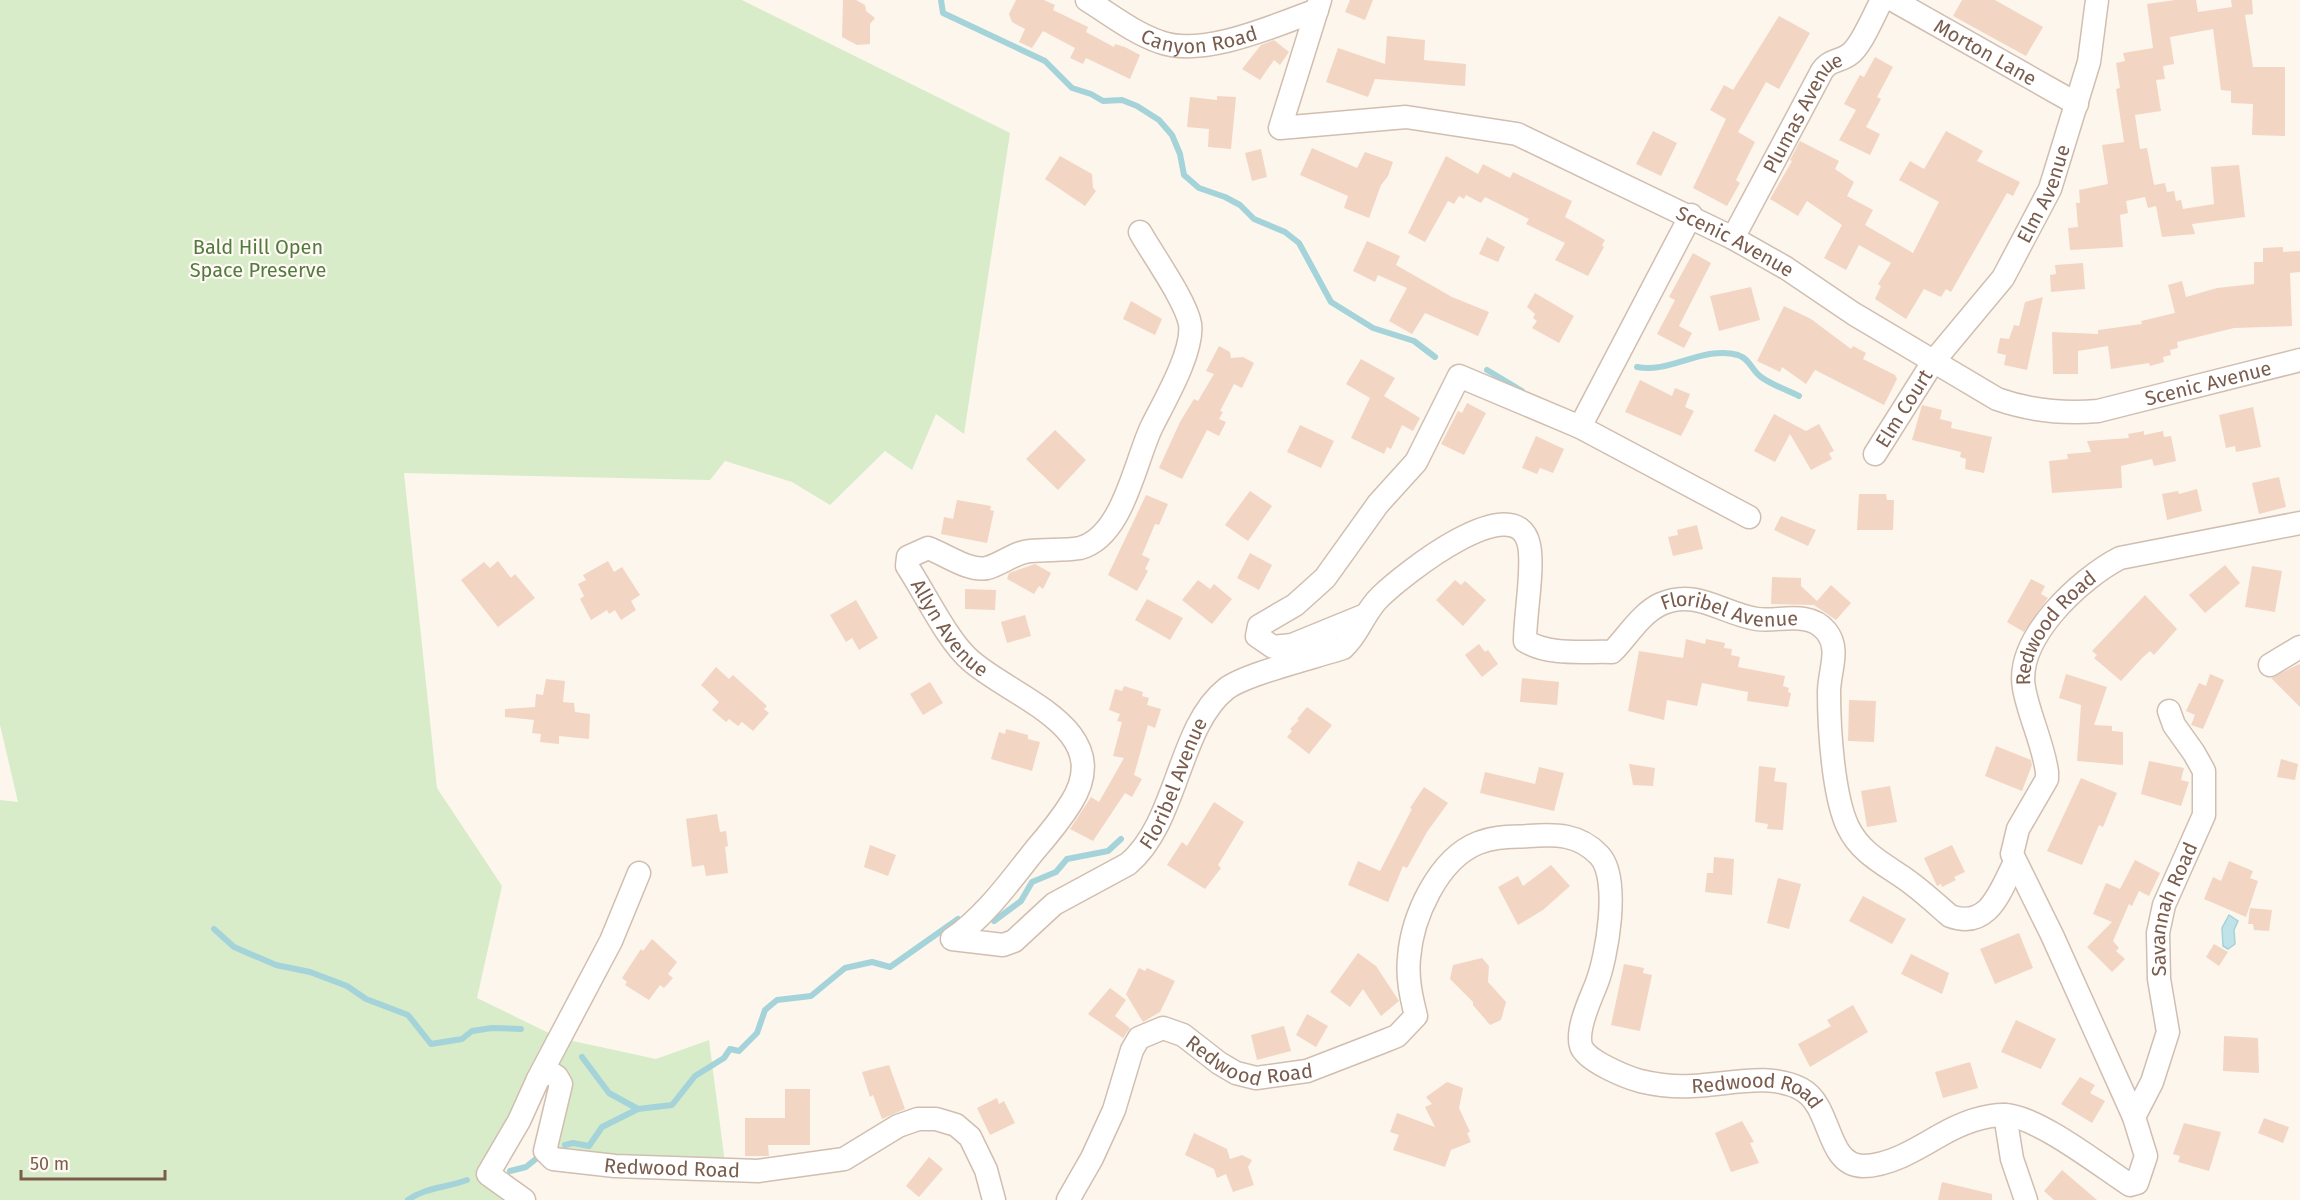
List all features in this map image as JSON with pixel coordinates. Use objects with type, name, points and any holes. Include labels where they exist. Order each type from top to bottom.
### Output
[{"type":"street","name":"Canyon Road","points":[[1087,0],[1138,33],[1162,43],[1183,45],[1241,37],[1319,5]]},
{"type":"street","name":"Plumas Avenue","points":[[1733,238],[1822,71],[1832,61],[1850,55],[1882,0]]},
{"type":"street","name":"Morton Lane","points":[[1893,0],[2077,104]]},
{"type":"street","name":"Elm Avenue","points":[[1933,362],[2003,278],[2050,189],[2089,62],[2097,0]]},
{"type":"street","name":"Scenic Avenue","points":[[1319,5],[1280,128],[1406,117],[1517,134],[1691,215],[1733,238],[1786,268],[1854,314],[1997,399],[2023,408],[2075,413],[2118,408],[2300,360]]},
{"type":"street","points":[[1580,427],[1691,215]]},
{"type":"street","name":"Allyn Avenue","points":[[979,942],[952,939],[990,906],[1054,827],[1072,801],[1080,783],[1083,757],[1077,740],[1062,722],[986,674],[967,658],[907,566],[908,557],[928,548],[976,568],[987,568],[1027,551],[1088,545],[1110,526],[1128,493],[1151,428],[1174,383],[1189,336],[1190,325],[1185,310],[1140,232]]},
{"type":"street","name":"Elm Court","points":[[1875,454],[1933,362]]},
{"type":"street","name":"Floribel Avenue","points":[[1363,616],[1292,645],[1273,647],[1257,636],[1259,626],[1295,605],[1324,578],[1378,504],[1416,462],[1459,376],[1580,427],[1749,517]]},
{"type":"street","name":"Floribel Avenue","points":[[979,942],[1003,945],[1014,941],[1054,904],[1134,859],[1161,816],[1196,733],[1213,702],[1228,688],[1343,648],[1351,641],[1363,616],[1400,578],[1438,551],[1490,525],[1503,523],[1515,525],[1523,530],[1529,545],[1525,641],[1548,651],[1612,652],[1649,612],[1660,604],[1689,599],[1706,600],[1739,615],[1757,619],[1814,621],[1825,630],[1833,644],[1829,691],[1837,794],[1847,827],[1861,848],[1950,916],[1962,920],[1977,919],[1988,910],[2015,862]]},
{"type":"street","name":"Redwood Road","points":[[1068,1200],[1092,1158],[1114,1110],[1132,1050],[1139,1038],[1163,1028],[1183,1035],[1219,1063],[1256,1078],[1307,1071],[1397,1036],[1416,1016],[1409,987],[1408,958],[1423,907],[1456,855],[1475,844],[1494,837],[1567,835],[1583,842],[1600,855],[1608,867],[1610,886],[1606,942],[1596,984],[1586,1003],[1580,1044],[1584,1051],[1602,1065],[1640,1080],[1661,1084],[1689,1086],[1770,1080],[1790,1083],[1806,1091],[1817,1102],[1834,1145],[1842,1157],[1854,1164],[1866,1166],[1912,1152],[1972,1120],[2005,1115],[2031,1121],[2130,1185],[2137,1183],[2146,1156],[2134,1117],[2052,935],[2015,862],[2013,844],[2022,821],[2046,779],[2047,772],[2024,688],[2025,664],[2053,613],[2092,575],[2120,558],[2300,523]]},
{"type":"street","points":[[2270,665],[2300,647]]},
{"type":"street","name":"Savannah Road","points":[[2134,1117],[2152,1082],[2168,1032],[2159,979],[2158,933],[2164,905],[2204,815],[2204,771],[2174,725],[2169,711]]},
{"type":"street","points":[[524,1200],[488,1174],[519,1120],[538,1079],[611,941],[639,873]]},
{"type":"street","name":"Redwood Road","points":[[538,1079],[545,1073],[551,1073],[561,1084],[545,1151],[553,1159],[615,1166],[726,1171],[800,1167],[844,1159],[898,1126],[918,1119],[936,1119],[956,1125],[970,1137],[986,1170],[994,1200]]},
{"type":"street","points":[[2005,1115],[2012,1159],[2026,1200]]},
{"type":"green space","name":"Bald Hill Open Space Preserve","points":[[0,0],[742,0],[1010,133],[964,434],[936,414],[912,470],[885,451],[830,505],[792,482],[725,461],[710,480],[404,473],[437,788],[502,886],[477,998],[559,1038],[656,1059],[709,1040],[726,1171],[553,1159],[551,1073],[489,1170],[524,1200],[0,1200],[0,800],[18,802],[0,725]]},
{"type":"water","points":[[2229,915],[2238,921],[2234,930],[2235,944],[2228,949],[2223,946],[2222,928]]},
{"type":"building","points":[[843,0],[856,0],[865,5],[866,11],[875,18],[870,24],[870,44],[857,45],[842,37]]},
{"type":"building","points":[[1016,0],[1044,0],[1055,5],[1053,10],[1088,27],[1086,32],[1114,47],[1115,44],[1125,47],[1140,55],[1130,79],[1086,58],[1083,64],[1070,58],[1075,48],[1043,31],[1032,48],[1019,42],[1025,29],[1012,22],[1009,14]]},
{"type":"building","points":[[1350,0],[1373,0],[1365,20],[1345,12]]},
{"type":"building","points":[[1962,0],[1995,0],[2043,27],[2026,56],[1953,16]]},
{"type":"building","points":[[2196,0],[2198,12],[2232,7],[2231,0],[2252,0],[2253,14],[2245,15],[2253,67],[2285,67],[2285,136],[2252,135],[2253,104],[2231,103],[2231,91],[2221,90],[2213,29],[2170,37],[2174,64],[2163,66],[2165,79],[2156,80],[2161,111],[2135,115],[2140,149],[2147,148],[2154,185],[2165,183],[2167,192],[2174,191],[2176,201],[2181,200],[2183,209],[2214,204],[2211,167],[2239,165],[2245,217],[2192,224],[2195,234],[2162,237],[2156,206],[2148,208],[2145,197],[2126,201],[2128,213],[2120,215],[2123,247],[2070,250],[2068,228],[2078,227],[2076,203],[2080,203],[2079,190],[2108,184],[2102,145],[2124,142],[2116,89],[2120,88],[2116,63],[2125,61],[2123,53],[2153,48],[2147,4]]},
{"type":"building","points":[[1779,16],[1810,33],[1779,89],[1766,82],[1738,132],[1755,142],[1736,180],[1740,183],[1727,206],[1693,188],[1726,119],[1710,110],[1724,85],[1733,90]]},
{"type":"building","points":[[1387,36],[1425,40],[1424,60],[1466,64],[1465,86],[1375,79],[1368,97],[1326,82],[1338,48],[1385,64]]},
{"type":"building","points":[[1274,40],[1289,52],[1280,65],[1274,60],[1260,80],[1242,69],[1261,45]]},
{"type":"building","points":[[1875,57],[1893,67],[1877,97],[1881,99],[1866,127],[1880,134],[1870,155],[1839,140],[1856,110],[1844,104],[1860,75],[1864,77]]},
{"type":"building","points":[[1217,96],[1236,97],[1231,149],[1208,147],[1209,129],[1187,127],[1190,97],[1217,100]]},
{"type":"building","points":[[1653,131],[1677,143],[1661,176],[1636,164]]},
{"type":"building","points":[[1946,131],[1983,151],[1977,161],[2020,182],[2013,196],[2007,193],[1951,292],[1946,289],[1941,297],[1924,289],[1906,319],[1875,299],[1881,286],[1878,284],[1891,263],[1859,245],[1846,270],[1824,258],[1842,225],[1807,201],[1798,216],[1770,199],[1792,161],[1790,160],[1800,141],[1839,161],[1835,169],[1854,182],[1847,196],[1873,210],[1865,225],[1913,253],[1939,202],[1899,180],[1910,161],[1924,169]]},
{"type":"building","points":[[1312,148],[1357,168],[1365,152],[1393,162],[1388,176],[1381,185],[1369,218],[1344,208],[1348,196],[1300,175]]},
{"type":"building","points":[[1261,149],[1267,177],[1252,181],[1245,153]]},
{"type":"building","points":[[1060,156],[1092,174],[1093,188],[1096,191],[1085,206],[1045,179]]},
{"type":"building","points":[[1446,156],[1478,174],[1483,164],[1510,178],[1513,172],[1572,201],[1565,217],[1605,240],[1602,245],[1604,247],[1588,276],[1555,260],[1565,243],[1526,224],[1529,219],[1485,197],[1481,203],[1466,195],[1464,199],[1459,196],[1454,204],[1448,201],[1425,242],[1408,233]]},
{"type":"building","points":[[1487,237],[1505,247],[1498,262],[1479,254]]},
{"type":"building","points":[[1367,241],[1400,256],[1396,265],[1452,297],[1489,312],[1478,336],[1425,313],[1412,334],[1389,321],[1407,288],[1378,275],[1375,282],[1353,271]]},
{"type":"building","points":[[2283,247],[2283,252],[2300,251],[2300,272],[2290,273],[2292,326],[2234,328],[2177,342],[2178,348],[2170,350],[2171,355],[2163,357],[2164,362],[2150,366],[2149,363],[2111,369],[2108,346],[2078,351],[2078,374],[2053,374],[2052,332],[2098,334],[2098,330],[2142,324],[2141,321],[2175,313],[2168,285],[2182,281],[2186,297],[2217,288],[2254,284],[2254,262],[2263,262],[2263,248]]},
{"type":"building","points":[[1693,253],[1711,263],[1679,326],[1692,333],[1684,348],[1657,334],[1675,300],[1669,297]]},
{"type":"building","points":[[2083,263],[2085,289],[2051,292],[2050,275],[2056,274],[2055,265]]},
{"type":"building","points":[[1751,287],[1760,320],[1719,331],[1710,296]]},
{"type":"building","points":[[1535,293],[1574,316],[1559,343],[1532,328],[1537,321],[1533,318],[1535,314],[1527,307]]},
{"type":"building","points":[[2043,297],[2027,370],[2004,365],[2006,355],[1997,353],[2000,338],[2009,339],[2014,325],[2019,326],[2025,302]]},
{"type":"building","points":[[1131,301],[1162,319],[1155,335],[1123,319]]},
{"type":"building","points":[[1784,306],[1811,319],[1851,349],[1853,346],[1866,353],[1863,359],[1895,375],[1897,379],[1884,405],[1815,370],[1806,384],[1782,367],[1780,372],[1757,361]]},
{"type":"building","points":[[1219,346],[1230,352],[1231,358],[1243,357],[1254,363],[1242,388],[1234,384],[1220,411],[1223,412],[1219,419],[1226,422],[1219,436],[1207,430],[1182,479],[1159,468],[1180,422],[1194,399],[1198,401],[1214,374],[1206,371]]},
{"type":"building","points":[[1361,359],[1395,378],[1384,396],[1420,418],[1413,431],[1402,425],[1391,449],[1387,447],[1384,454],[1351,438],[1370,398],[1346,384]]},
{"type":"building","points":[[1640,380],[1672,396],[1675,388],[1690,394],[1685,407],[1694,411],[1681,436],[1625,412]]},
{"type":"building","points":[[1467,403],[1486,413],[1464,455],[1441,444],[1458,411],[1462,413]]},
{"type":"building","points":[[1922,405],[1942,410],[1940,419],[1952,422],[1951,428],[1992,437],[1984,473],[1965,469],[1966,459],[1960,457],[1961,452],[1912,440]]},
{"type":"building","points":[[2253,407],[2261,447],[2236,452],[2235,446],[2226,448],[2219,415]]},
{"type":"building","points":[[1774,414],[1806,431],[1819,424],[1834,451],[1829,453],[1832,459],[1811,470],[1790,434],[1775,462],[1754,451]]},
{"type":"building","points":[[1300,425],[1334,441],[1321,468],[1287,452]]},
{"type":"building","points":[[1055,430],[1086,460],[1058,490],[1026,459]]},
{"type":"building","points":[[2144,431],[2144,435],[2163,431],[2164,437],[2171,436],[2176,461],[2154,466],[2152,459],[2121,466],[2122,488],[2052,493],[2049,461],[2068,459],[2067,454],[2091,452],[2087,441],[2129,438],[2128,434]]},
{"type":"building","points":[[1536,436],[1564,449],[1553,473],[1540,468],[1537,474],[1522,468]]},
{"type":"building","points":[[2279,477],[2286,507],[2259,514],[2252,483]]},
{"type":"building","points":[[2197,489],[2202,511],[2167,520],[2162,494],[2178,491],[2179,494]]},
{"type":"building","points":[[1250,491],[1272,506],[1248,541],[1225,525]]},
{"type":"building","points":[[1859,494],[1886,494],[1887,500],[1894,500],[1893,530],[1857,530]]},
{"type":"building","points":[[1146,495],[1168,504],[1159,525],[1155,524],[1142,555],[1150,559],[1145,569],[1148,571],[1137,591],[1108,575]]},
{"type":"building","points":[[957,500],[991,506],[990,510],[994,511],[987,543],[941,534],[944,517],[953,519]]},
{"type":"building","points":[[1781,516],[1816,530],[1808,546],[1774,530]]},
{"type":"building","points":[[1697,525],[1703,549],[1673,556],[1668,537],[1678,535],[1677,530]]},
{"type":"building","points":[[1250,553],[1272,565],[1259,590],[1237,578]]},
{"type":"building","points":[[498,561],[511,578],[515,574],[535,598],[498,627],[461,580],[484,562],[490,568]]},
{"type":"building","points":[[608,561],[614,572],[622,567],[640,595],[631,601],[636,610],[621,620],[615,610],[609,614],[607,610],[591,620],[580,599],[584,596],[578,584],[586,580],[583,575]]},
{"type":"building","points":[[1035,564],[1051,573],[1043,589],[1039,586],[1034,594],[1007,579],[1009,573]]},
{"type":"building","points":[[2225,565],[2240,583],[2205,613],[2189,595]]},
{"type":"building","points":[[2252,566],[2282,571],[2275,612],[2245,607]]},
{"type":"building","points":[[1772,577],[1801,578],[1801,586],[1817,601],[1831,585],[1851,603],[1836,620],[1814,605],[1771,604]]},
{"type":"building","points":[[2031,579],[2045,586],[2041,594],[2048,598],[2024,632],[2007,622]]},
{"type":"building","points":[[1198,580],[1210,589],[1214,584],[1232,599],[1212,624],[1182,600]]},
{"type":"building","points":[[1455,580],[1461,585],[1465,581],[1486,600],[1463,626],[1436,600]]},
{"type":"building","points":[[965,589],[996,590],[995,610],[965,609]]},
{"type":"building","points":[[2145,595],[2177,629],[2154,655],[2150,651],[2121,681],[2094,658],[2097,655],[2092,651]]},
{"type":"building","points":[[1147,599],[1183,618],[1170,640],[1135,620]]},
{"type":"building","points":[[856,600],[878,638],[859,650],[852,638],[846,642],[830,615]]},
{"type":"building","points":[[1025,615],[1031,636],[1007,643],[1001,622]]},
{"type":"building","points":[[1686,639],[1705,644],[1706,639],[1725,643],[1724,648],[1732,649],[1731,655],[1740,657],[1738,667],[1785,676],[1783,686],[1789,688],[1788,692],[1791,693],[1788,707],[1747,701],[1748,692],[1702,683],[1697,706],[1667,700],[1664,720],[1628,711],[1639,651],[1683,658]]},
{"type":"building","points":[[1479,644],[1485,652],[1488,650],[1498,664],[1482,677],[1465,655]]},
{"type":"building","points":[[2300,665],[2300,707],[2271,678]]},
{"type":"building","points":[[716,667],[729,679],[733,675],[767,706],[764,709],[769,713],[753,731],[742,722],[738,726],[729,719],[726,722],[712,710],[719,702],[701,685]]},
{"type":"building","points":[[2066,674],[2107,687],[2094,725],[2112,726],[2112,731],[2123,732],[2123,765],[2077,761],[2081,705],[2059,698]]},
{"type":"building","points":[[2210,674],[2224,680],[2203,729],[2191,725],[2195,715],[2186,711],[2199,683],[2206,686]]},
{"type":"building","points":[[1522,678],[1559,682],[1557,705],[1520,702]]},
{"type":"building","points":[[546,679],[565,681],[563,702],[574,703],[575,712],[590,714],[589,739],[559,736],[559,744],[540,742],[541,734],[532,733],[534,720],[505,717],[505,709],[535,707],[536,694],[543,695]]},
{"type":"building","points":[[930,682],[943,703],[923,715],[910,694]]},
{"type":"building","points":[[1124,686],[1143,692],[1142,696],[1149,698],[1147,705],[1161,709],[1155,728],[1148,725],[1134,775],[1142,779],[1132,797],[1125,793],[1093,841],[1070,829],[1091,797],[1099,802],[1124,758],[1113,756],[1122,722],[1117,721],[1120,714],[1109,710],[1115,689],[1122,691]]},
{"type":"building","points":[[1849,700],[1876,701],[1874,742],[1848,741]]},
{"type":"building","points":[[1307,707],[1332,725],[1309,754],[1287,737],[1292,731],[1290,729]]},
{"type":"building","points":[[1006,729],[1028,735],[1028,739],[1040,742],[1032,771],[991,759],[999,732],[1005,734]]},
{"type":"building","points":[[1996,746],[2031,760],[2032,765],[2022,791],[1985,776]]},
{"type":"building","points":[[2281,759],[2298,764],[2295,780],[2277,777]]},
{"type":"building","points":[[2149,761],[2184,768],[2181,780],[2189,782],[2181,806],[2141,794]]},
{"type":"building","points":[[1629,764],[1655,768],[1653,786],[1633,785]]},
{"type":"building","points":[[1759,766],[1776,768],[1774,781],[1787,783],[1783,830],[1767,829],[1768,824],[1755,822]]},
{"type":"building","points":[[1539,767],[1564,773],[1554,811],[1480,793],[1485,772],[1535,784]]},
{"type":"building","points":[[2081,778],[2117,793],[2103,827],[2099,825],[2082,865],[2047,851]]},
{"type":"building","points":[[1890,786],[1897,822],[1867,827],[1861,791]]},
{"type":"building","points":[[1424,787],[1448,803],[1427,832],[1407,868],[1403,866],[1388,902],[1348,885],[1358,861],[1380,871],[1412,809],[1410,808]]},
{"type":"building","points":[[1214,802],[1244,822],[1218,865],[1221,868],[1205,889],[1167,865],[1182,842],[1187,846]]},
{"type":"building","points":[[717,814],[720,832],[726,831],[728,873],[706,876],[704,865],[692,867],[686,819]]},
{"type":"building","points":[[870,845],[896,855],[888,876],[864,867]]},
{"type":"building","points":[[1952,845],[1965,872],[1954,877],[1956,880],[1942,887],[1941,884],[1937,886],[1924,858]]},
{"type":"building","points":[[1714,857],[1734,859],[1732,895],[1705,892],[1707,873],[1713,873]]},
{"type":"building","points":[[2135,860],[2160,873],[2149,896],[2139,891],[2132,906],[2129,904],[2113,941],[2119,948],[2116,951],[2125,959],[2112,972],[2087,947],[2112,922],[2093,914],[2106,883],[2120,889]]},
{"type":"building","points":[[2229,861],[2253,871],[2250,878],[2258,881],[2246,917],[2204,899],[2213,877],[2221,881]]},
{"type":"building","points":[[1551,865],[1570,886],[1543,910],[1518,925],[1498,887],[1518,876],[1523,886]]},
{"type":"building","points":[[1778,878],[1801,884],[1789,929],[1767,923]]},
{"type":"building","points":[[1863,896],[1906,919],[1892,944],[1849,921]]},
{"type":"building","points":[[2250,908],[2272,910],[2269,931],[2254,930],[2253,924],[2248,924]]},
{"type":"building","points":[[2019,933],[2033,968],[1995,984],[1980,949]]},
{"type":"building","points":[[652,939],[677,962],[668,974],[673,978],[664,988],[660,985],[649,1000],[625,985],[627,982],[622,978],[641,949],[643,951]]},
{"type":"building","points":[[2214,944],[2228,952],[2219,966],[2206,957]]},
{"type":"building","points":[[1358,953],[1376,966],[1399,1001],[1381,1016],[1363,989],[1350,1007],[1330,992]]},
{"type":"building","points":[[1911,954],[1949,973],[1942,994],[1901,974]]},
{"type":"building","points":[[1482,958],[1489,966],[1488,982],[1506,1002],[1501,1020],[1490,1025],[1473,1002],[1450,979],[1453,965]]},
{"type":"building","points":[[1624,964],[1644,968],[1643,973],[1652,975],[1640,1031],[1611,1025]]},
{"type":"building","points":[[1139,968],[1145,971],[1147,968],[1175,981],[1160,1012],[1143,1022],[1126,994]]},
{"type":"building","points":[[1110,988],[1126,1000],[1115,1016],[1130,1028],[1123,1038],[1088,1014]]},
{"type":"building","points":[[1853,1005],[1868,1032],[1810,1067],[1798,1044],[1831,1026],[1827,1020]]},
{"type":"building","points":[[1307,1014],[1328,1026],[1316,1047],[1296,1035]]},
{"type":"building","points":[[2016,1020],[2056,1039],[2041,1069],[2001,1052]]},
{"type":"building","points":[[1284,1026],[1291,1051],[1257,1060],[1251,1035]]},
{"type":"building","points":[[2224,1036],[2258,1038],[2259,1073],[2223,1071]]},
{"type":"building","points":[[1970,1062],[1978,1088],[1943,1098],[1935,1072]]},
{"type":"building","points":[[889,1065],[905,1109],[882,1119],[873,1095],[870,1097],[862,1072]]},
{"type":"building","points":[[2080,1077],[2095,1085],[2090,1093],[2105,1101],[2092,1123],[2061,1104]]},
{"type":"building","points":[[1447,1082],[1463,1088],[1459,1108],[1470,1132],[1467,1133],[1471,1142],[1451,1150],[1445,1167],[1393,1150],[1399,1135],[1390,1132],[1397,1113],[1435,1127],[1425,1107],[1432,1104],[1426,1097]]},
{"type":"building","points":[[785,1089],[810,1089],[810,1145],[768,1145],[769,1156],[745,1156],[745,1118],[785,1118]]},
{"type":"building","points":[[997,1098],[999,1104],[1004,1101],[1015,1123],[990,1135],[977,1108]]},
{"type":"building","points":[[2264,1118],[2289,1127],[2283,1143],[2258,1133]]},
{"type":"building","points":[[1742,1121],[1754,1142],[1750,1143],[1759,1163],[1731,1172],[1715,1133]]},
{"type":"building","points":[[2184,1123],[2221,1132],[2209,1171],[2178,1162],[2180,1156],[2173,1154]]},
{"type":"building","points":[[1194,1133],[1227,1149],[1230,1159],[1242,1155],[1252,1160],[1248,1167],[1254,1185],[1233,1192],[1226,1174],[1217,1178],[1214,1169],[1185,1155]]},
{"type":"building","points":[[929,1157],[943,1169],[919,1197],[906,1186]]},
{"type":"building","points":[[2062,1170],[2097,1200],[2054,1200],[2044,1191]]},
{"type":"building","points":[[1942,1182],[1992,1194],[1992,1200],[1938,1200]]},
{"type":"waterway","points":[[941,0],[943,13],[1045,61],[1072,88],[1091,94],[1103,101],[1122,100],[1137,106],[1159,120],[1172,135],[1180,154],[1184,175],[1199,188],[1240,205],[1254,219],[1285,232],[1299,243],[1331,302],[1373,328],[1414,341],[1435,357]]},
{"type":"waterway","points":[[1637,367],[1662,367],[1712,354],[1738,355],[1745,359],[1761,377],[1799,396]]},
{"type":"waterway","points":[[1487,370],[1522,391]]},
{"type":"waterway","points":[[994,921],[1021,901],[1032,882],[1056,872],[1067,859],[1108,851],[1121,839]]},
{"type":"waterway","points":[[582,1057],[609,1093],[638,1109],[672,1105],[695,1076],[724,1058],[730,1049],[739,1051],[757,1033],[765,1010],[777,1000],[811,996],[845,968],[872,962],[890,967],[958,919]]},
{"type":"waterway","points":[[214,929],[234,947],[276,965],[310,972],[347,986],[366,999],[408,1015],[431,1044],[462,1039],[472,1031],[492,1028],[521,1029]]},
{"type":"waterway","points":[[565,1145],[573,1143],[589,1146],[602,1127],[638,1109]]},
{"type":"waterway","points":[[510,1171],[526,1167],[537,1158],[545,1158]]},
{"type":"waterway","points":[[408,1200],[429,1190],[467,1180]]}]
